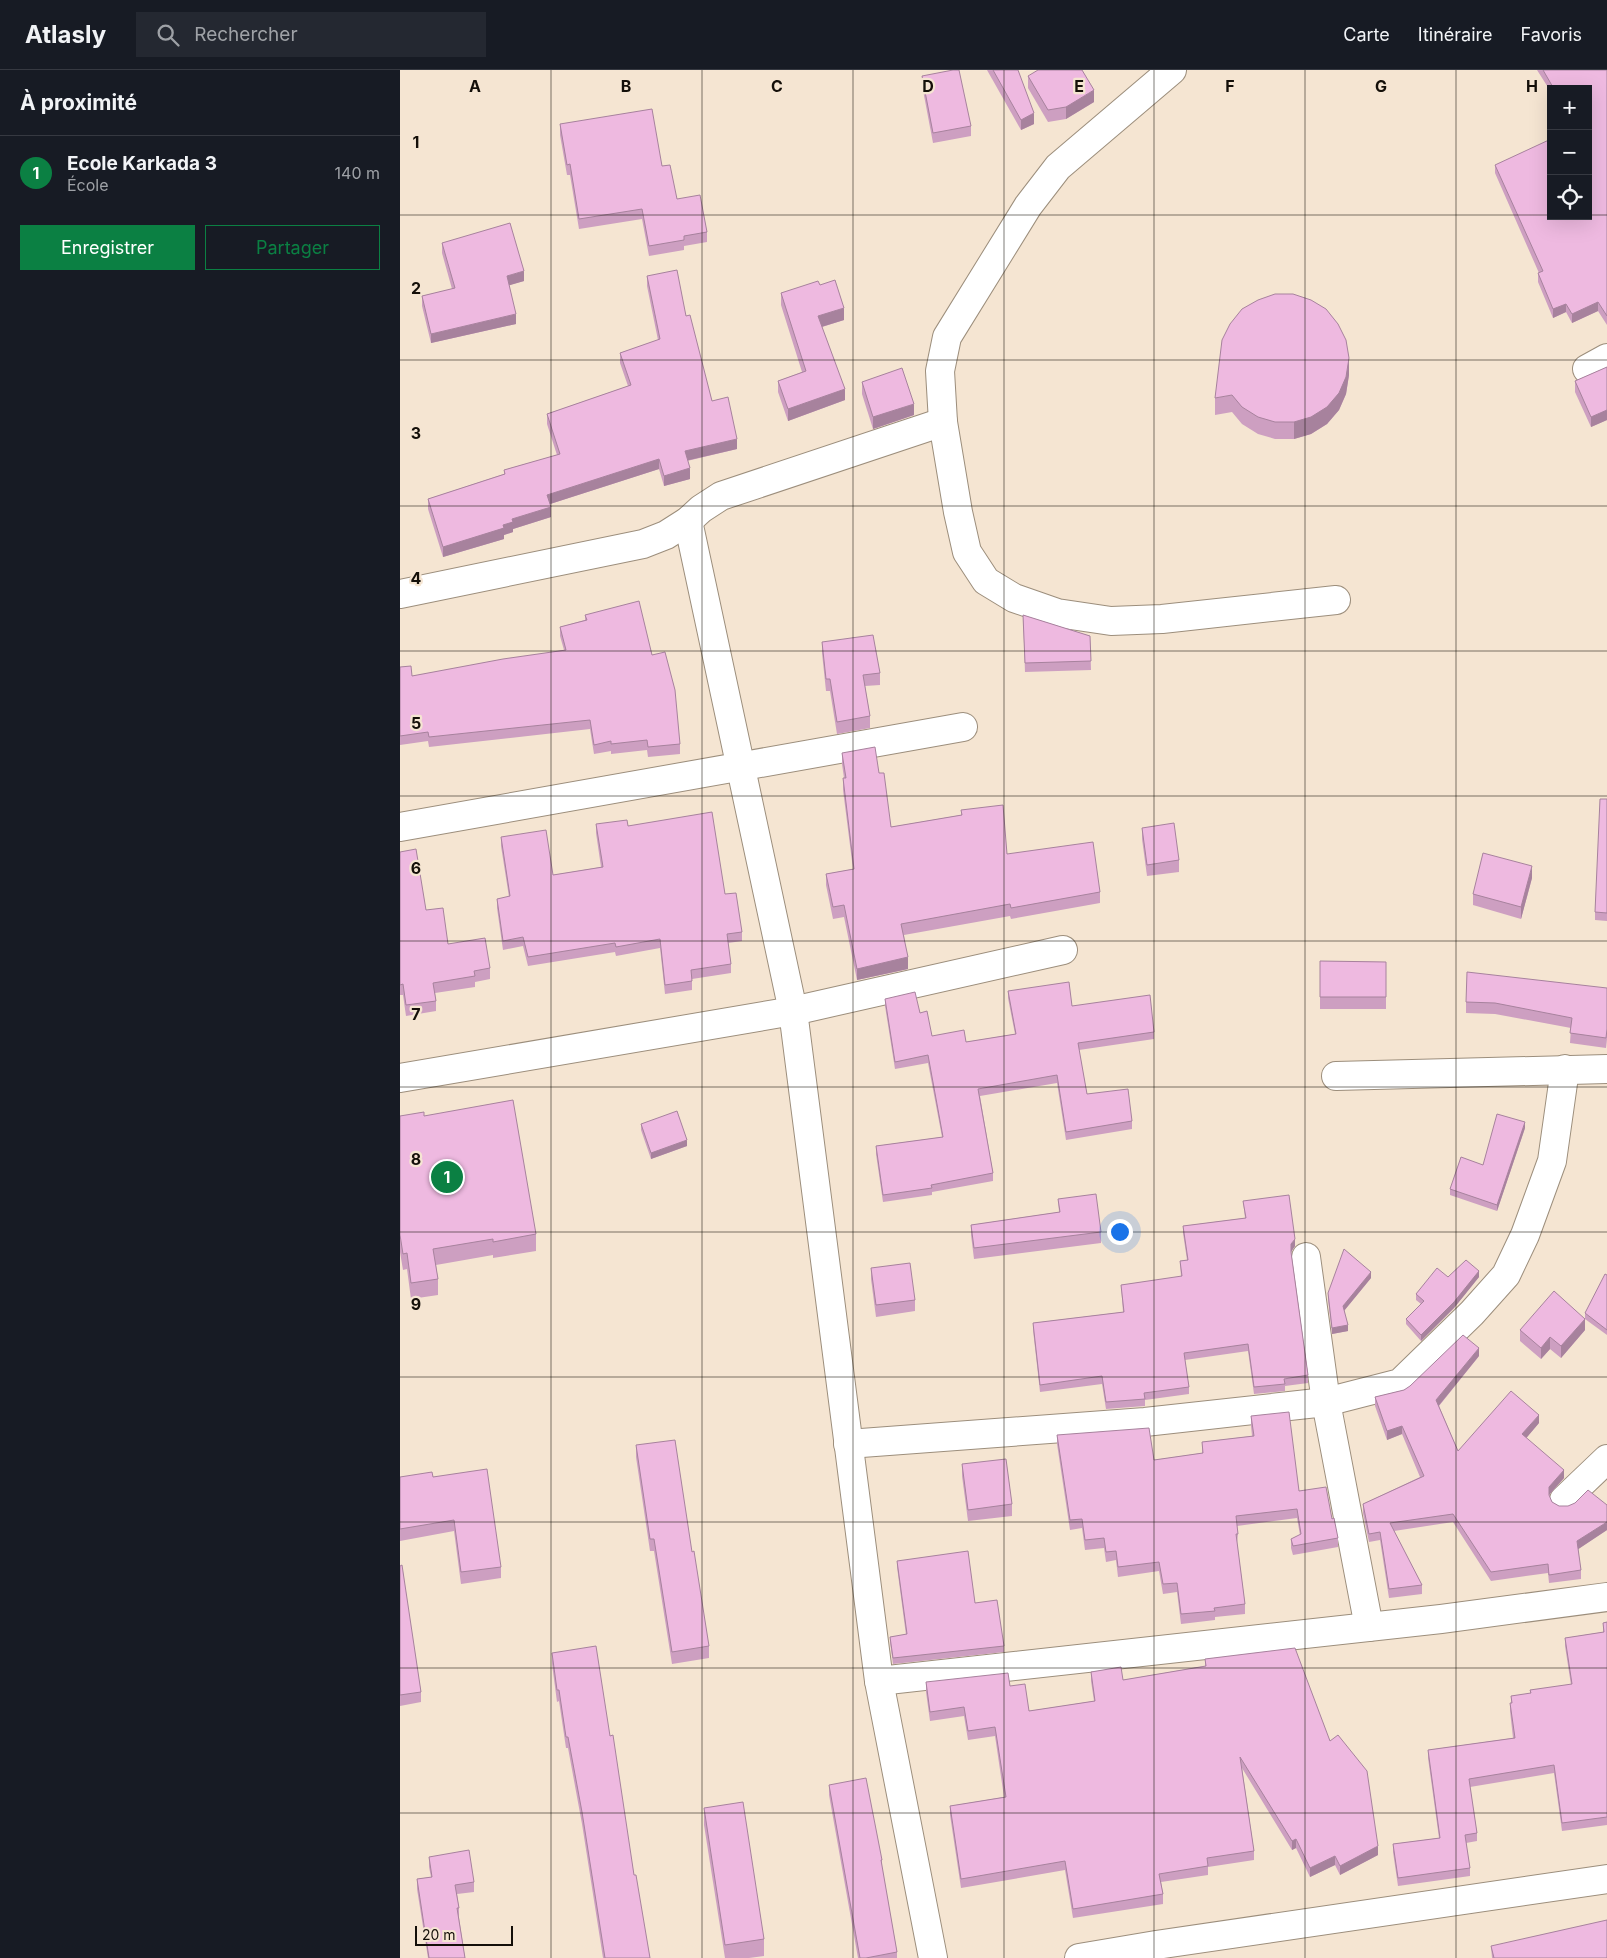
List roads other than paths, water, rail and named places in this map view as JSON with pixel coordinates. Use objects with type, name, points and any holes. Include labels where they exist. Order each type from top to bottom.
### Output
[{"type":"street","points":[[1172,70],[1058,167],[1028,206],[947,337],[940,371],[943,422],[958,512],[968,552],[986,581],[1014,598],[1057,613],[1111,621],[1162,619],[1336,600]]},
{"type":"street","points":[[400,594],[643,544],[666,534],[688,521],[701,509],[721,496],[943,422]]},
{"type":"street","points":[[688,521],[793,1011],[879,1681],[933,1958]]},
{"type":"street","points":[[400,827],[963,727]]},
{"type":"street","points":[[400,1078],[793,1011],[1063,950]]},
{"type":"street","points":[[848,1444],[1145,1422],[1326,1402],[1400,1383],[1472,1313],[1506,1275],[1525,1235],[1552,1161],[1565,1069]]},
{"type":"street","points":[[1336,1076],[1607,1069]]},
{"type":"street","points":[[1306,1257],[1326,1402],[1369,1627]]},
{"type":"street","points":[[1564,1500],[1607,1459]]},
{"type":"street","points":[[879,1681],[1369,1627],[1607,1597]]},
{"type":"street","points":[[1079,1958],[1158,1951],[1607,1879]]},
{"type":"place","name":"Ecole Karkada 3","points":[[447,1177]]}]
